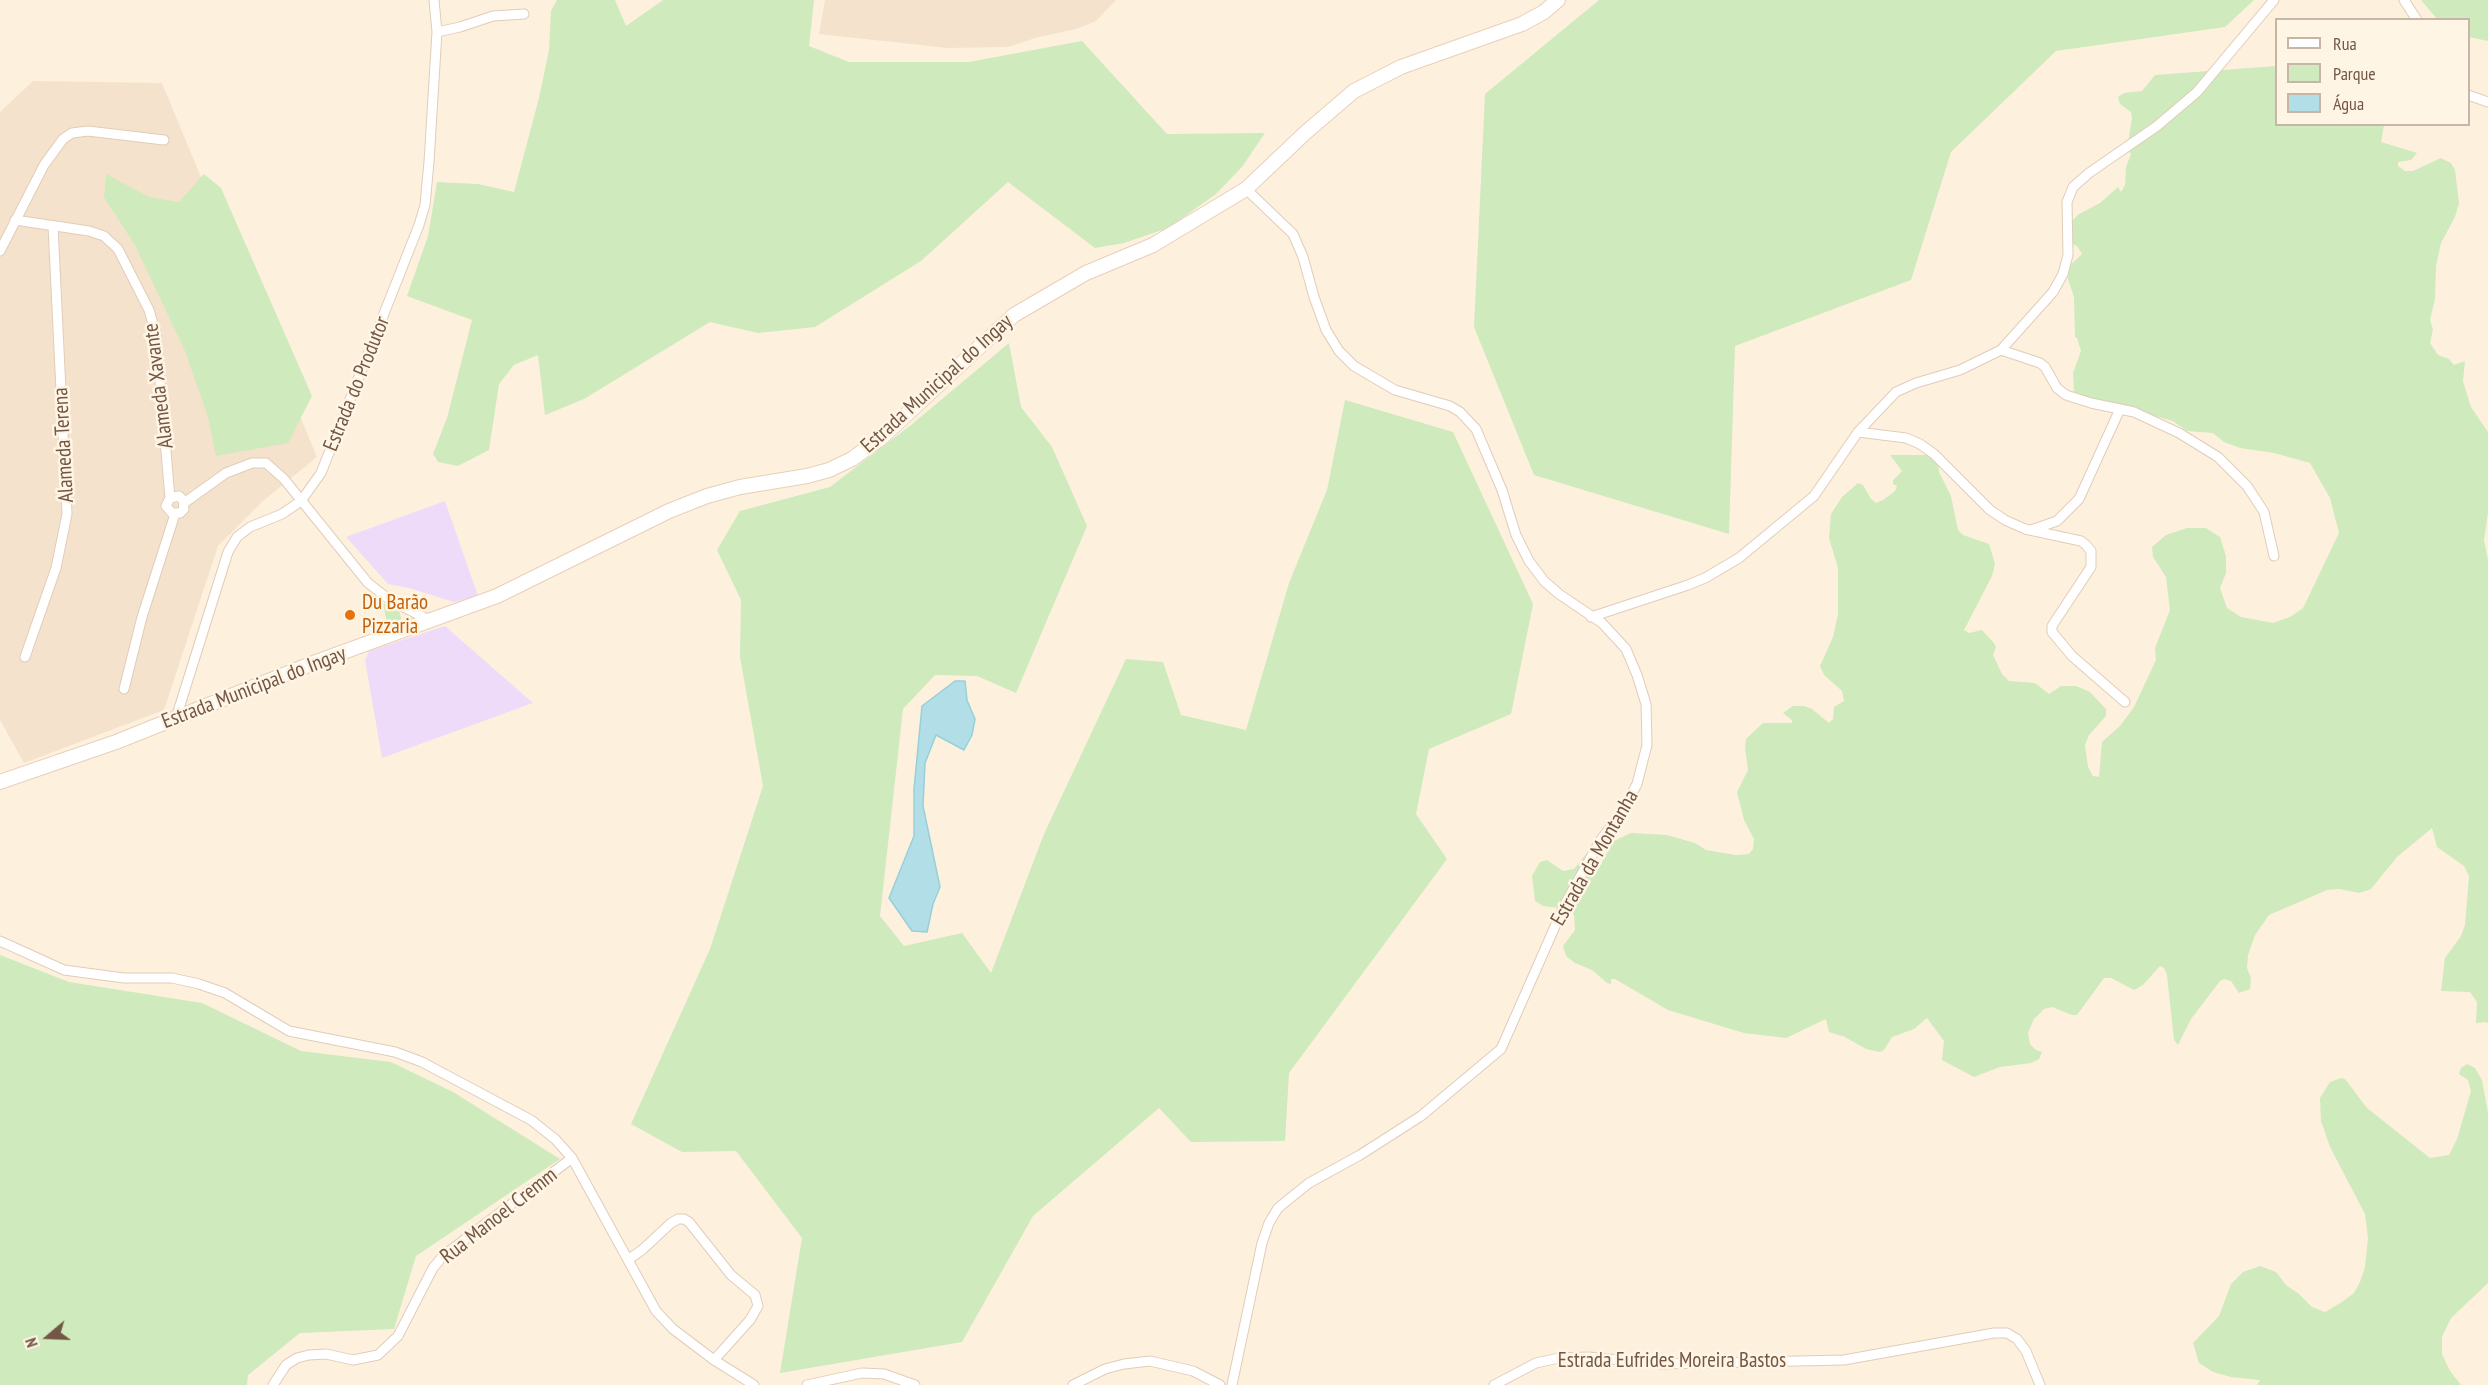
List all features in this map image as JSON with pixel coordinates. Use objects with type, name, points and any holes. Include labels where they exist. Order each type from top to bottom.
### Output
[{"type":"street","name":"Estrada do Produtor","points":[[176,718],[228,552],[237,537],[250,527],[282,514],[301,501],[321,474],[419,225],[427,185],[437,32],[434,0]]},
{"type":"street","name":"Estrada Municipal do Ingay","points":[[0,782],[116,742],[316,662],[497,596],[669,511],[707,496],[749,485],[807,476],[829,470],[852,459],[881,438],[1014,315],[1086,273],[1153,245],[1246,189],[1339,103],[1370,81],[1401,67],[1522,24],[1544,12],[1558,0]]},
{"type":"street","points":[[1591,617],[1688,585],[1721,570],[1739,558],[1814,496],[1858,432],[1896,392],[1916,383],[1960,370],[2001,351],[2047,300],[2063,274],[2068,255],[2067,202],[2073,187],[2089,173],[2157,126],[2197,92],[2274,0]]},
{"type":"street","points":[[2404,0],[2417,18]]},
{"type":"street","points":[[437,32],[493,16],[525,14]]},
{"type":"street","points":[[2470,95],[2488,102]]},
{"type":"street","points":[[0,251],[52,152],[72,133],[88,131],[164,140]]},
{"type":"street","name":"Estrada da Montanha","points":[[1232,1385],[1262,1243],[1269,1223],[1278,1208],[1309,1184],[1421,1116],[1501,1049],[1564,906],[1600,841],[1621,813],[1637,784],[1647,745],[1646,704],[1626,649],[1614,633],[1602,623],[1558,594],[1544,581],[1529,561],[1516,535],[1484,444],[1467,417],[1450,406],[1395,390],[1354,366],[1339,351],[1326,330],[1301,251],[1293,234],[1246,189]]},
{"type":"street","name":"Alameda Xavante","points":[[15,220],[89,231],[111,241],[118,249],[149,310],[156,334],[170,498]]},
{"type":"street","name":"Alameda Terena","points":[[25,657],[56,568],[67,514],[53,226]]},
{"type":"street","points":[[2001,351],[2040,363],[2057,388],[2066,395],[2134,412],[2179,433],[2218,457],[2236,472],[2265,512],[2274,556]]},
{"type":"street","points":[[2031,530],[2057,521],[2079,499],[2120,409]]},
{"type":"street","points":[[1858,432],[1906,438],[1920,444],[1934,454],[1990,510],[2005,520],[2031,530],[2081,541],[2091,551],[2091,567],[2052,626],[2052,632],[2072,656],[2125,702]]},
{"type":"street","points":[[124,689],[142,617],[175,514],[182,511],[184,503],[226,473],[240,466],[259,462],[271,466],[368,583],[390,600],[431,621]]},
{"type":"street","points":[[175,514],[166,506],[170,498],[179,496],[184,503]]},
{"type":"street","points":[[0,941],[64,970],[124,978],[172,978],[199,984],[225,993],[289,1031],[395,1052],[422,1062],[531,1120],[555,1139],[572,1158],[656,1311],[673,1329],[714,1360],[754,1385]]},
{"type":"street","name":"Rua Manoel Cremm","points":[[273,1385],[286,1365],[297,1358],[326,1354],[353,1360],[366,1359],[383,1352],[398,1336],[433,1268],[443,1256],[572,1158]]},
{"type":"street","points":[[629,1259],[671,1223],[684,1219],[689,1221],[731,1275],[755,1295],[758,1306],[750,1320],[714,1360]]},
{"type":"street","name":"Estrada Eufrides Moreira Bastos","points":[[1494,1385],[1536,1363],[1559,1358],[1588,1357],[1661,1364],[1844,1360],[1994,1333],[2007,1333],[2017,1339],[2026,1351],[2040,1385]]},
{"type":"street","points":[[1072,1385],[1105,1369],[1150,1361],[1192,1371],[1220,1385]]},
{"type":"street","points":[[807,1385],[862,1373],[884,1374],[915,1385]]},
{"type":"shaded area","points":[[825,0],[1116,0],[1096,21],[1076,29],[1008,47],[947,48],[819,34]]},
{"type":"shaded area","points":[[33,81],[162,83],[317,457],[263,501],[218,546],[164,710],[24,763],[0,720],[0,112]]},
{"type":"shaded area","points":[[445,501],[478,596],[454,602],[388,584],[346,537]]},
{"type":"shaded area","points":[[445,626],[533,703],[382,758],[365,660],[369,651]]},
{"type":"green space","points":[[557,0],[615,0],[626,26],[663,0],[814,0],[809,46],[849,62],[969,62],[1082,41],[1167,134],[1265,133],[1242,167],[1216,194],[1168,228],[1124,243],[1095,248],[1008,182],[921,261],[815,327],[758,333],[710,322],[584,399],[545,415],[538,355],[514,365],[499,384],[489,450],[458,466],[438,462],[433,454],[447,418],[472,320],[407,296],[428,236],[437,182],[478,184],[514,192],[539,98],[549,50],[551,11]]},
{"type":"green space","points":[[1599,0],[2254,0],[2225,27],[2056,51],[1951,152],[1911,280],[1735,346],[1729,534],[1534,475],[1474,327],[1485,94]]},
{"type":"green space","points":[[2421,0],[2488,0],[2488,41],[2470,37],[2470,18],[2436,18]]},
{"type":"green space","points":[[2275,66],[2275,126],[2384,126],[2381,142],[2417,153],[2411,160],[2398,162],[2398,166],[2405,171],[2413,171],[2441,158],[2451,163],[2455,170],[2459,203],[2455,217],[2441,243],[2436,266],[2435,299],[2430,320],[2433,329],[2430,343],[2438,355],[2449,359],[2454,365],[2465,361],[2463,381],[2471,407],[2488,432],[2488,512],[2484,540],[2488,560],[2488,1024],[2487,1022],[2476,1023],[2477,1002],[2470,992],[2441,991],[2445,958],[2461,936],[2465,925],[2469,876],[2464,866],[2437,847],[2432,828],[2397,857],[2371,889],[2359,893],[2339,889],[2327,890],[2269,915],[2255,935],[2248,955],[2250,989],[2239,993],[2231,981],[2224,979],[2220,981],[2191,1019],[2178,1045],[2174,1040],[2167,975],[2164,968],[2160,966],[2143,985],[2134,990],[2111,978],[2104,978],[2077,1015],[2052,1007],[2044,1009],[2034,1019],[2028,1033],[2030,1044],[2042,1052],[2039,1059],[2031,1063],[2000,1067],[1974,1077],[1942,1060],[1944,1041],[1927,1018],[1914,1029],[1892,1037],[1884,1050],[1880,1052],[1866,1049],[1845,1037],[1829,1032],[1826,1019],[1786,1038],[1744,1033],[1668,1010],[1615,979],[1611,979],[1611,984],[1607,983],[1592,970],[1575,963],[1566,956],[1563,946],[1575,930],[1574,915],[1569,909],[1543,906],[1535,901],[1532,876],[1540,862],[1547,860],[1563,871],[1574,869],[1614,820],[1592,868],[1591,876],[1614,841],[1631,833],[1667,835],[1695,843],[1706,850],[1736,855],[1749,854],[1753,849],[1754,839],[1744,820],[1737,792],[1748,770],[1746,739],[1763,723],[1792,723],[1792,720],[1783,713],[1793,706],[1812,709],[1829,723],[1833,719],[1834,707],[1844,701],[1842,691],[1824,675],[1820,666],[1833,637],[1838,614],[1838,568],[1829,538],[1831,514],[1842,497],[1858,483],[1863,485],[1876,503],[1895,491],[1897,486],[1893,484],[1893,480],[1902,471],[1890,455],[1938,457],[1939,472],[1951,496],[1958,530],[1963,535],[1989,544],[1995,564],[1992,576],[1964,630],[1969,633],[1982,630],[1994,643],[1996,647],[1993,655],[2002,674],[2009,681],[2035,683],[2049,694],[2061,686],[2076,686],[2090,692],[2106,709],[2106,716],[2089,735],[2085,745],[2088,767],[2093,776],[2099,777],[2102,742],[2120,726],[2134,707],[2156,660],[2155,648],[2170,610],[2166,577],[2153,557],[2152,547],[2166,535],[2187,528],[2206,528],[2220,537],[2226,556],[2226,573],[2220,588],[2227,608],[2241,617],[2273,623],[2290,617],[2303,608],[2339,533],[2330,498],[2310,463],[2274,453],[2240,448],[2224,442],[2213,433],[2187,431],[2173,421],[2152,415],[2132,414],[2074,393],[2073,373],[2081,351],[2075,337],[2074,297],[2065,270],[2082,254],[2077,246],[2070,243],[2071,222],[2079,214],[2100,203],[2118,187],[2121,192],[2125,185],[2126,167],[2131,154],[2127,149],[2132,118],[2131,112],[2120,104],[2118,97],[2124,93],[2142,91],[2155,75]]},
{"type":"green space","points":[[106,174],[149,197],[179,202],[204,174],[221,188],[312,396],[288,443],[216,456],[208,417],[185,351],[135,245],[104,197]]},
{"type":"green space","points":[[1009,343],[1021,407],[1052,447],[1087,526],[1016,693],[977,676],[935,675],[903,709],[880,916],[904,946],[962,933],[991,973],[1044,834],[1126,659],[1163,662],[1181,715],[1246,730],[1289,583],[1327,490],[1345,400],[1453,432],[1533,604],[1511,714],[1429,749],[1416,814],[1447,859],[1289,1073],[1285,1141],[1191,1142],[1159,1108],[1033,1216],[962,1342],[780,1373],[802,1238],[736,1151],[682,1152],[631,1124],[710,949],[763,786],[740,657],[741,600],[717,550],[740,511],[830,487],[911,425]]},
{"type":"green space","points":[[383,603],[399,610],[403,626],[392,630],[387,624]]},
{"type":"green space","points":[[0,955],[69,982],[202,1003],[301,1051],[391,1062],[453,1092],[560,1159],[416,1256],[394,1329],[300,1333],[248,1375],[247,1385],[0,1385]]},
{"type":"green space","points":[[2467,1064],[2475,1068],[2482,1080],[2488,1113],[2488,1283],[2451,1318],[2442,1337],[2442,1354],[2450,1371],[2461,1385],[2257,1385],[2260,1380],[2231,1377],[2213,1372],[2199,1363],[2193,1343],[2219,1316],[2231,1284],[2243,1272],[2260,1266],[2276,1272],[2286,1285],[2312,1307],[2325,1312],[2354,1293],[2360,1282],[2365,1267],[2368,1238],[2365,1214],[2330,1147],[2321,1121],[2320,1098],[2330,1082],[2345,1079],[2367,1108],[2430,1158],[2449,1155],[2457,1139],[2471,1091],[2468,1080],[2459,1074],[2461,1068]]},
{"type":"water","points":[[955,681],[965,681],[967,700],[975,719],[972,735],[964,750],[936,735],[925,763],[923,806],[940,887],[933,904],[927,932],[912,931],[889,898],[914,836],[914,789],[922,706]]},
{"type":"place","name":"Du Barão Pizzaria","points":[[350,615]]}]
